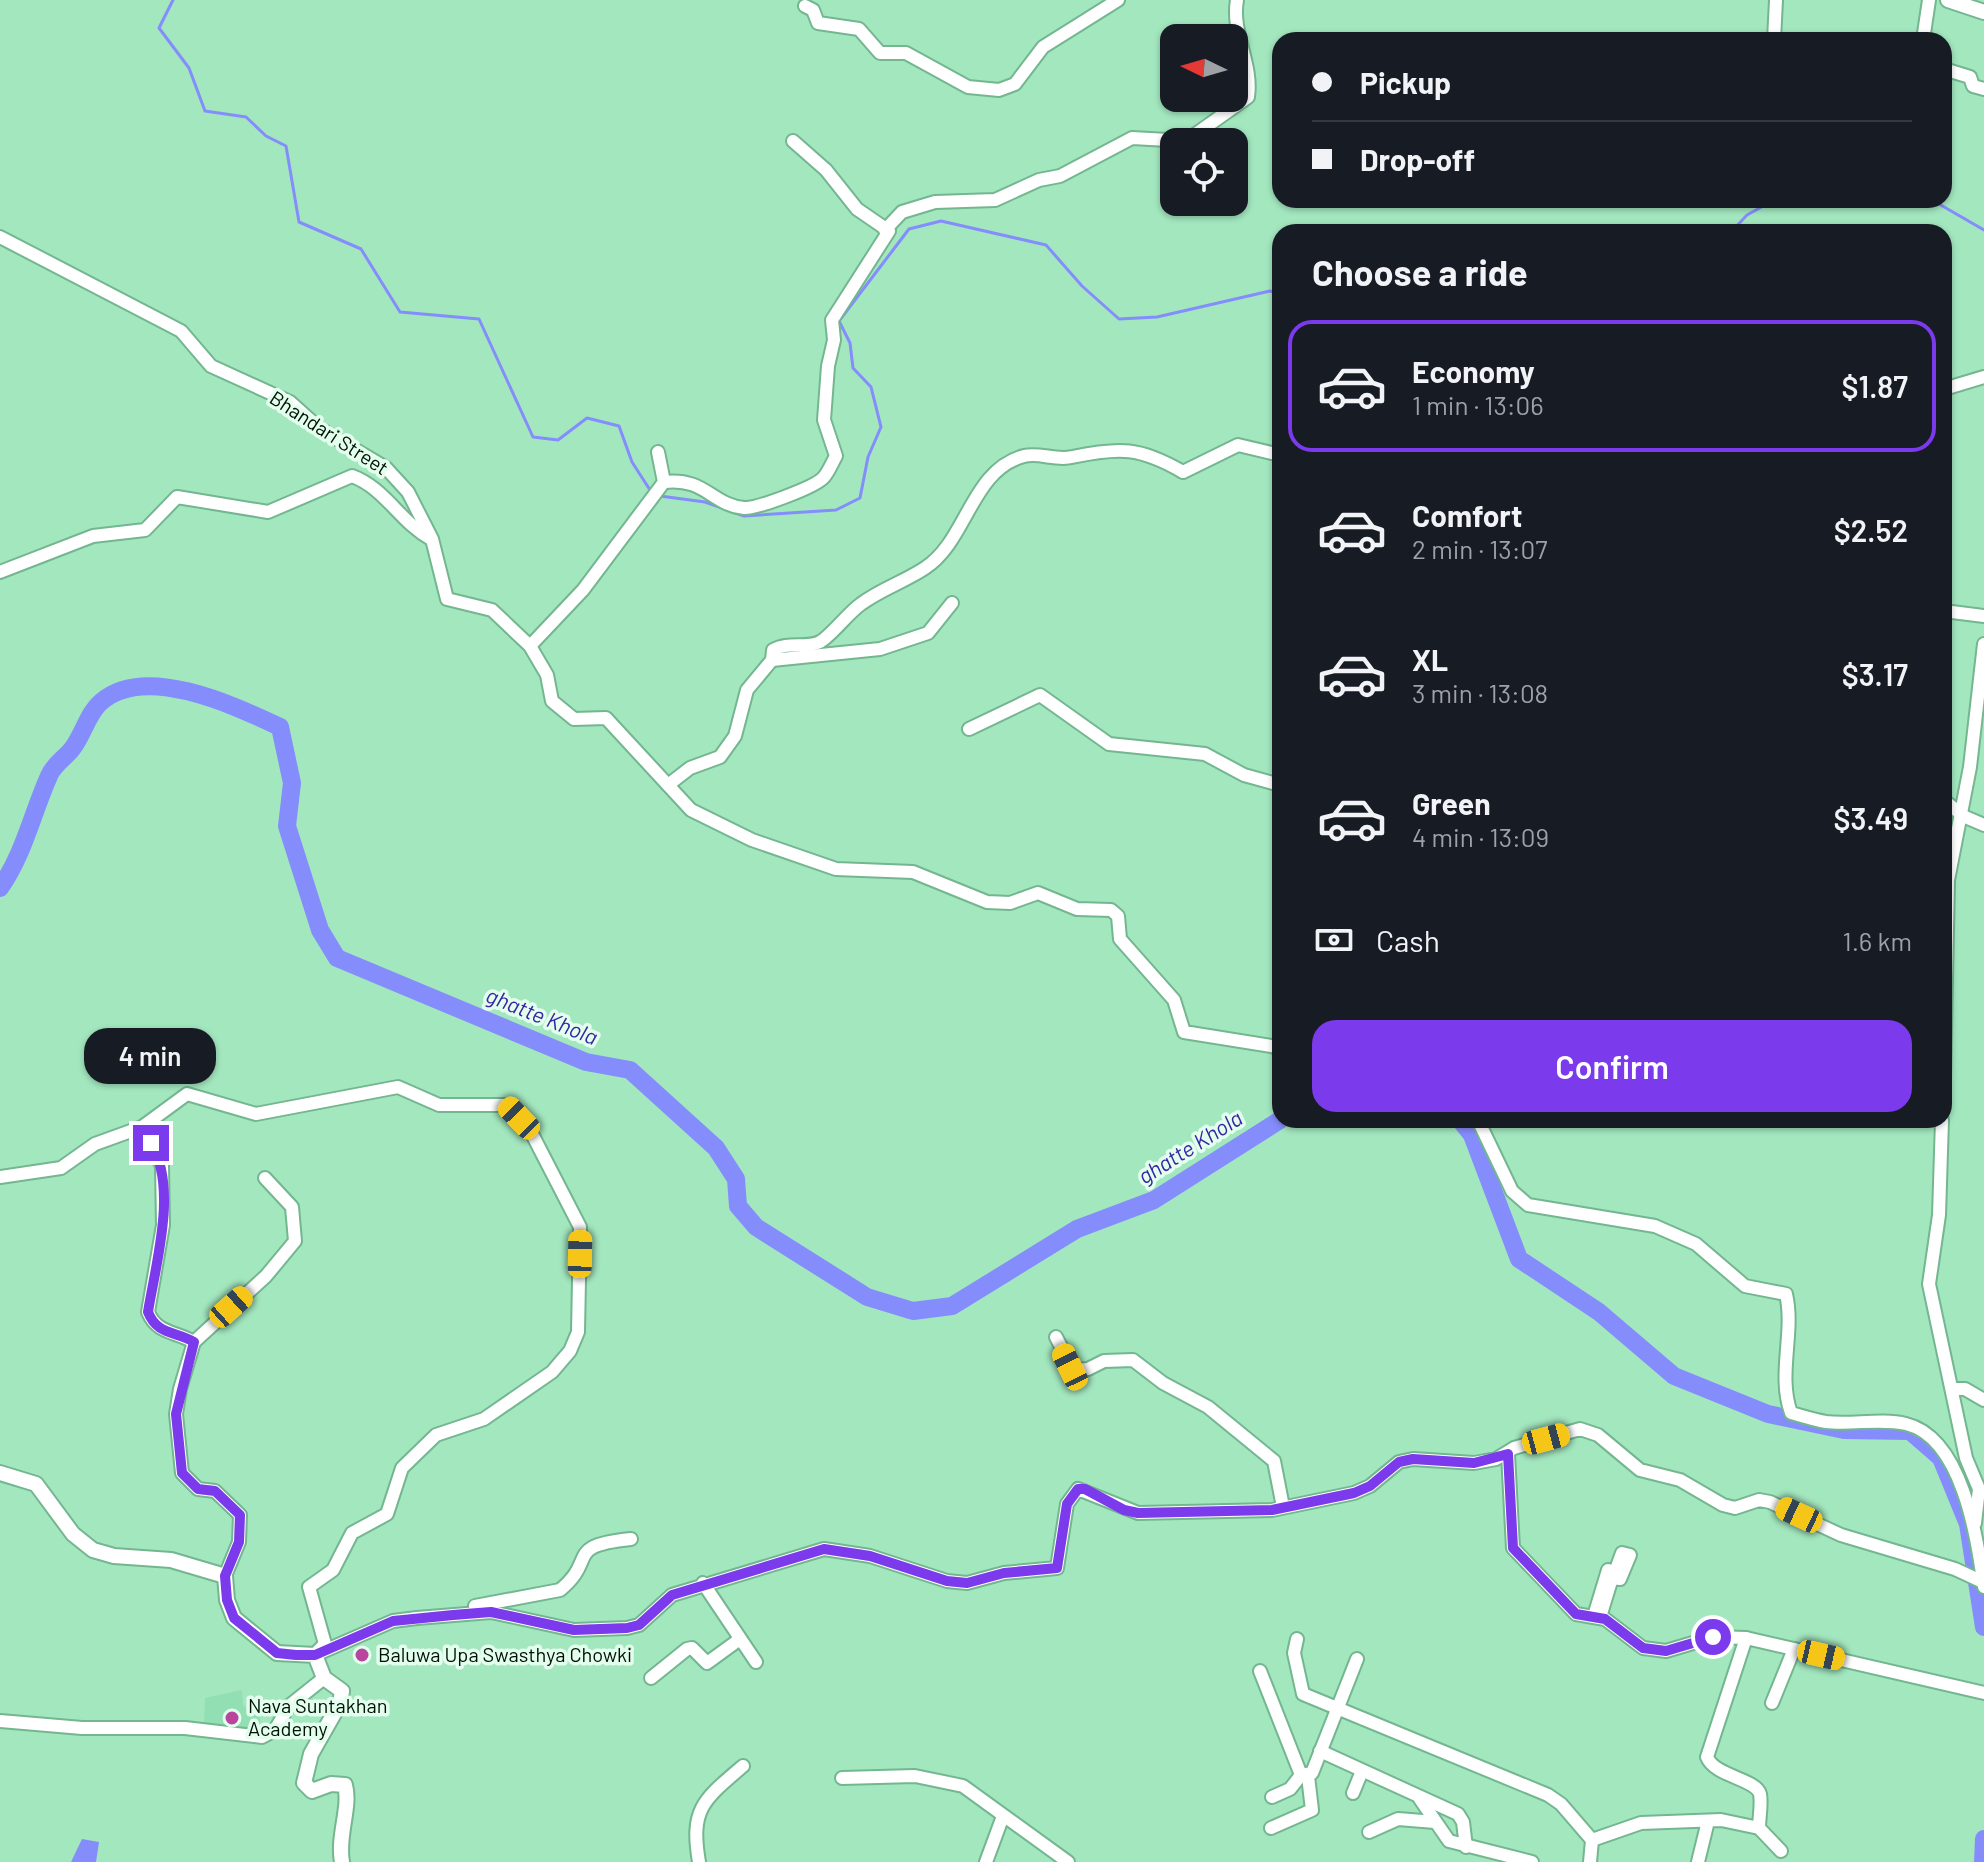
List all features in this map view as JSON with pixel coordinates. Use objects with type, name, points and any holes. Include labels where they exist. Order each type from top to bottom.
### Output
[{"type":"street","points":[[805,6],[813,10],[818,23],[859,29],[880,53],[906,53],[968,87],[999,90],[1015,84],[1043,47],[1118,0]]},
{"type":"street","points":[[885,230],[902,212],[924,205],[995,200],[1039,180],[1060,176],[1132,138],[1186,141],[1218,115],[1248,97],[1248,67],[1235,14],[1237,0]]},
{"type":"street","points":[[1774,32],[1776,0]]},
{"type":"street","points":[[1924,32],[1929,0]]},
{"type":"street","points":[[1948,0],[1984,12]]},
{"type":"street","points":[[1952,71],[1970,77],[1973,86],[1984,89]]},
{"type":"street","points":[[664,482],[700,485],[725,502],[746,508],[807,489],[823,479],[836,456],[824,420],[828,366],[834,340],[832,320],[889,231],[857,209],[826,170],[793,141]]},
{"type":"street","name":"Bhandari Street","points":[[0,237],[181,331],[211,366],[290,402],[320,429],[386,468],[408,492],[432,539],[447,599],[492,610],[530,646],[547,675],[552,701],[574,719],[606,718],[691,810],[752,840],[836,869],[913,872],[987,902],[1010,903],[1038,893],[1077,909],[1111,910],[1118,916],[1120,939],[1174,1000],[1184,1032],[1272,1046]]},
{"type":"street","points":[[1952,387],[1984,377]]},
{"type":"street","points":[[668,785],[690,768],[720,757],[735,736],[747,690],[772,660],[773,650],[782,645],[820,642],[861,604],[887,586],[927,567],[954,536],[982,489],[1014,459],[1029,454],[1065,459],[1110,449],[1138,450],[1183,472],[1238,445],[1272,453]]},
{"type":"street","points":[[530,646],[583,590],[664,482],[658,452]]},
{"type":"street","points":[[0,572],[93,536],[145,530],[177,497],[268,512],[352,476],[370,483],[414,529],[432,539]]},
{"type":"street","points":[[772,660],[880,649],[928,633],[952,603]]},
{"type":"street","points":[[1952,612],[1984,616]]},
{"type":"street","points":[[1952,863],[1963,816],[1984,644]]},
{"type":"street","points":[[969,729],[1040,695],[1109,744],[1205,754],[1244,775],[1272,783]]},
{"type":"street","points":[[1952,807],[1963,816],[1984,825]]},
{"type":"street","points":[[0,1177],[61,1168],[95,1144],[142,1127],[187,1094],[256,1114],[398,1087],[439,1105],[507,1105],[530,1130],[580,1227],[578,1332],[570,1351],[552,1372],[484,1419],[436,1435],[402,1468],[387,1514],[352,1533],[333,1570],[309,1587],[325,1644],[315,1655]]},
{"type":"street","points":[[142,1127],[162,1166],[163,1225],[148,1312],[153,1324],[162,1332],[181,1334],[194,1342]]},
{"type":"street","points":[[1482,1128],[1512,1191],[1528,1205],[1655,1226],[1696,1244],[1745,1286],[1786,1294],[1790,1314],[1784,1394],[1791,1413],[1827,1422],[1905,1424],[1922,1430],[1946,1454],[1975,1523],[1984,1585]]},
{"type":"street","points":[[1942,1128],[1939,1215],[1929,1284],[1966,1458],[1980,1496],[1975,1523]]},
{"type":"street","points":[[265,1178],[292,1207],[295,1241],[266,1276],[194,1342],[180,1389],[177,1449],[188,1482],[198,1489],[215,1491],[240,1515],[239,1542],[225,1576],[227,1600],[234,1618],[277,1653],[315,1655],[393,1621],[491,1612],[574,1630],[627,1628],[639,1625],[661,1601],[703,1583],[824,1549],[870,1556],[947,1581],[967,1583],[1004,1573],[1053,1570],[1057,1568],[1062,1549],[1067,1504],[1078,1489],[1085,1489],[1124,1510],[1156,1515],[1223,1509],[1262,1511],[1354,1493],[1370,1486],[1399,1462],[1423,1459],[1474,1463],[1580,1429],[1591,1431],[1640,1470],[1680,1480],[1723,1505],[1735,1508],[1759,1500],[1770,1502],[1841,1535],[1955,1569],[1984,1585]]},
{"type":"street","points":[[1056,1337],[1073,1370],[1079,1372],[1104,1361],[1133,1360],[1163,1383],[1208,1407],[1274,1461],[1283,1507]]},
{"type":"street","points":[[1952,1389],[1965,1389],[1984,1400]]},
{"type":"street","points":[[1508,1454],[1513,1548],[1517,1556],[1543,1576],[1576,1614],[1597,1616],[1643,1648],[1680,1649],[1713,1637],[1746,1638],[1984,1693]]},
{"type":"street","points":[[0,1473],[36,1484],[73,1534],[93,1550],[114,1556],[171,1560],[225,1576]]},
{"type":"street","points":[[438,1617],[455,1610],[560,1590],[569,1582],[582,1554],[594,1544],[631,1539]]},
{"type":"street","points":[[1622,1553],[1630,1555],[1620,1579],[1612,1578],[1597,1616],[1608,1570],[1615,1572],[1622,1553]]},
{"type":"street","points":[[703,1583],[756,1662]]},
{"type":"street","points":[[1746,1638],[1707,1757],[1709,1763],[1756,1788],[1760,1794],[1759,1828]]},
{"type":"street","points":[[651,1678],[687,1649],[692,1648],[707,1663],[740,1639]]},
{"type":"street","points":[[1297,1639],[1294,1653],[1303,1694],[1548,1795],[1561,1804],[1592,1840],[1590,1862]]},
{"type":"street","points":[[1772,1703],[1794,1649]]},
{"type":"street","points":[[315,1655],[324,1678],[342,1691],[340,1703],[311,1754],[304,1783],[312,1791],[331,1784],[345,1785],[347,1794],[339,1837],[342,1862]]},
{"type":"street","points":[[1272,1797],[1290,1789],[1304,1776],[1320,1751],[1357,1659]]},
{"type":"street","points":[[1260,1671],[1304,1776],[1312,1810],[1271,1828]]},
{"type":"street","points":[[0,1721],[82,1728],[185,1728],[262,1737],[275,1730],[289,1706],[324,1678]]},
{"type":"street","points":[[1320,1751],[1458,1814],[1463,1822],[1466,1847]]},
{"type":"street","points":[[699,1862],[695,1843],[696,1819],[720,1785],[743,1766]]},
{"type":"street","points":[[1353,1793],[1362,1771]]},
{"type":"street","points":[[842,1778],[896,1775],[971,1789],[1068,1862]]},
{"type":"street","points":[[1420,1799],[1449,1841],[1532,1862]]},
{"type":"street","points":[[986,1862],[1003,1816]]},
{"type":"street","points":[[1369,1832],[1398,1819],[1435,1822]]},
{"type":"street","points":[[1698,1862],[1708,1821]]},
{"type":"street","points":[[1592,1840],[1641,1823],[1708,1821],[1759,1828],[1781,1851]]},
{"type":"shaded area","name":"Nava Suntakhan Academy","points":[[242,1690],[243,1706],[261,1710],[259,1734],[204,1727],[205,1698]]},
{"type":"water","points":[[82,1839],[99,1842],[96,1862],[71,1862]]},
{"type":"waterway","points":[[173,0],[159,28],[189,68],[205,111],[246,117],[266,136],[286,146],[299,222],[361,249],[400,312],[479,319],[533,437],[558,440],[587,418],[619,426],[632,462],[650,490],[653,489]]},
{"type":"waterway","points":[[1739,224],[1760,208]]},
{"type":"waterway","points":[[1946,208],[1984,230]]},
{"type":"waterway","points":[[660,496],[705,502],[744,516],[836,510],[860,498],[868,457],[881,427],[871,387],[853,368],[850,343],[839,321],[909,229],[941,221],[1046,245],[1082,286],[1119,319],[1157,317],[1272,292]]},
{"type":"waterway","name":"ghatte Khola","points":[[0,888],[22,848],[51,772],[72,749],[96,707],[119,691],[141,686],[190,692],[280,727],[292,783],[287,826],[320,930],[337,958],[586,1062],[630,1070],[716,1148],[736,1179],[738,1206],[756,1227],[867,1297],[913,1311],[952,1306],[1077,1229],[1154,1200],[1272,1125]]},
{"type":"waterway","name":"ghatte Khola","points":[[1466,1128],[1472,1135],[1519,1259],[1599,1312],[1674,1376],[1768,1414],[1844,1430],[1910,1431],[1941,1458],[1968,1524],[1984,1627]]},
{"type":"waterway","name":"ghatte Khola","points":[[1983,1862],[1984,1839]]},
{"type":"place","name":"Baluwa Upa Swasthya Chowki","points":[[362,1655]]},
{"type":"place","name":"Nava Suntakhan Academy","points":[[232,1718]]},
{"type":"route","points":[[151,1143],[162,1166],[163,1225],[148,1312],[153,1324],[162,1332],[181,1334],[194,1342],[176,1414],[177,1449],[182,1473],[198,1489],[215,1491],[230,1502],[240,1515],[239,1542],[225,1576],[227,1600],[234,1618],[277,1653],[315,1655],[393,1621],[491,1612],[574,1630],[627,1628],[639,1625],[661,1601],[688,1588],[780,1563],[813,1550],[870,1556],[947,1581],[967,1583],[1004,1573],[1049,1571],[1057,1568],[1060,1560],[1067,1504],[1072,1493],[1078,1489],[1085,1489],[1124,1510],[1138,1513],[1171,1515],[1223,1509],[1262,1511],[1354,1493],[1370,1486],[1399,1462],[1433,1459],[1474,1463],[1508,1454],[1513,1548],[1517,1556],[1543,1576],[1567,1607],[1576,1614],[1605,1619],[1643,1648],[1680,1649],[1713,1637]]}]
